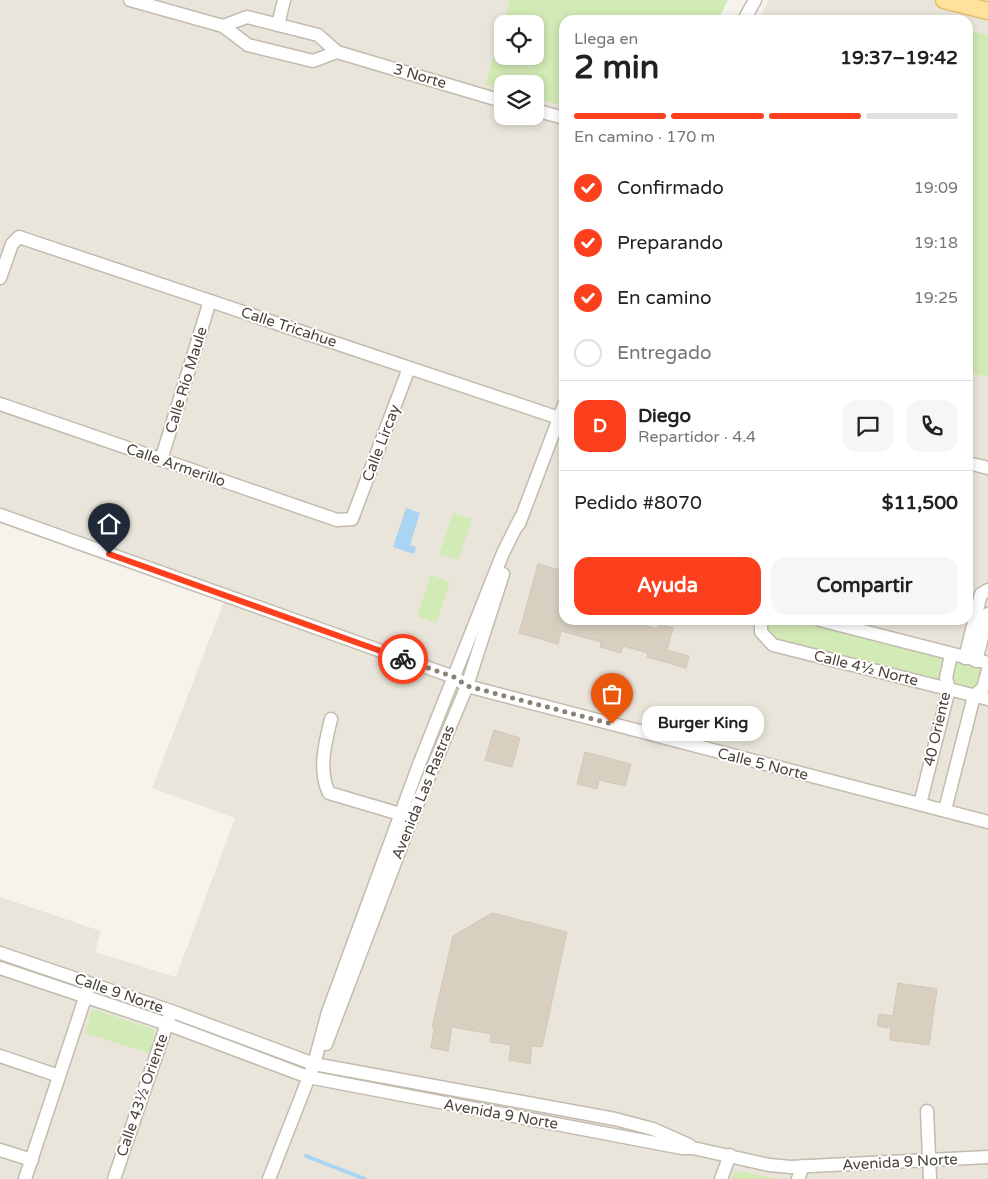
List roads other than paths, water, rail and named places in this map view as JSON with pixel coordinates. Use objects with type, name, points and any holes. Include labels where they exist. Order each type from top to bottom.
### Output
[{"type":"main road","points":[[944,0],[965,3],[988,11]]},
{"type":"street","points":[[130,0],[223,26],[248,45],[313,61],[337,52]]},
{"type":"street","points":[[278,25],[284,0]]},
{"type":"street","points":[[746,15],[754,0]]},
{"type":"street","name":"3 Norte","points":[[223,26],[247,17],[318,35],[337,52],[494,98]]},
{"type":"street","points":[[544,112],[559,117]]},
{"type":"street","name":"Calle Tricahue","points":[[0,278],[12,244],[19,237],[559,418]]},
{"type":"street","name":"Calle Río Maule","points":[[161,460],[210,301]]},
{"type":"street","name":"Calle Lircay","points":[[352,519],[409,368]]},
{"type":"street","name":"Calle Armerillo","points":[[0,404],[337,520],[352,519]]},
{"type":"street","name":"Avenida Las Rastras","points":[[270,1179],[308,1077],[336,1023],[414,810],[467,686],[521,517],[559,418]]},
{"type":"street","points":[[973,464],[988,468]]},
{"type":"street","name":"Calle 5 Norte","points":[[0,515],[454,677],[467,686],[988,822]]},
{"type":"street","name":"Avenida Las Rastras","points":[[314,1064],[328,1012],[400,814],[504,553],[521,517]]},
{"type":"street","points":[[976,661],[981,594],[988,590]]},
{"type":"street","points":[[976,661],[988,614]]},
{"type":"street","name":"Calle 4½ Norte","points":[[761,625],[761,632],[768,642],[773,645],[988,700]]},
{"type":"street","points":[[866,626],[951,655],[976,661]]},
{"type":"street","name":"40 Oriente","points":[[920,804],[949,689],[946,678],[951,655]]},
{"type":"street","name":"40 Oriente","points":[[945,810],[974,696],[983,688],[988,670]]},
{"type":"street","points":[[331,719],[326,740],[323,780],[329,793],[400,814]]},
{"type":"street","name":"Calle 9 Norte","points":[[0,953],[171,1011],[314,1064]]},
{"type":"street","points":[[21,975],[27,962]]},
{"type":"street","name":"Calle 9 Norte","points":[[0,968],[167,1024],[308,1077]]},
{"type":"street","points":[[25,1179],[90,983]]},
{"type":"street","name":"Calle 43½ Oriente","points":[[114,1179],[171,1011]]},
{"type":"street","points":[[232,1049],[237,1035]]},
{"type":"street","points":[[0,1056],[59,1076]]},
{"type":"street","name":"Avenida 9 Norte","points":[[314,1064],[578,1112],[653,1129],[693,1148]]},
{"type":"street","name":"Avenida 9 Norte","points":[[308,1077],[404,1097],[576,1127],[682,1148],[693,1148],[769,1165],[803,1166],[988,1157]]},
{"type":"street","points":[[404,1097],[408,1082]]},
{"type":"street","points":[[492,1112],[494,1097]]},
{"type":"street","points":[[927,1111],[930,1179]]},
{"type":"street","points":[[576,1127],[578,1112]]},
{"type":"street","points":[[0,1150],[32,1160]]},
{"type":"street","points":[[721,1179],[730,1156]]},
{"type":"street","points":[[798,1179],[803,1166]]},
{"type":"water","points":[[406,508],[420,513],[410,545],[416,547],[414,554],[393,547]]},
{"type":"waterway","points":[[306,1156],[365,1179]]},
{"type":"place","name":"Burger King","points":[[612,724]]}]
